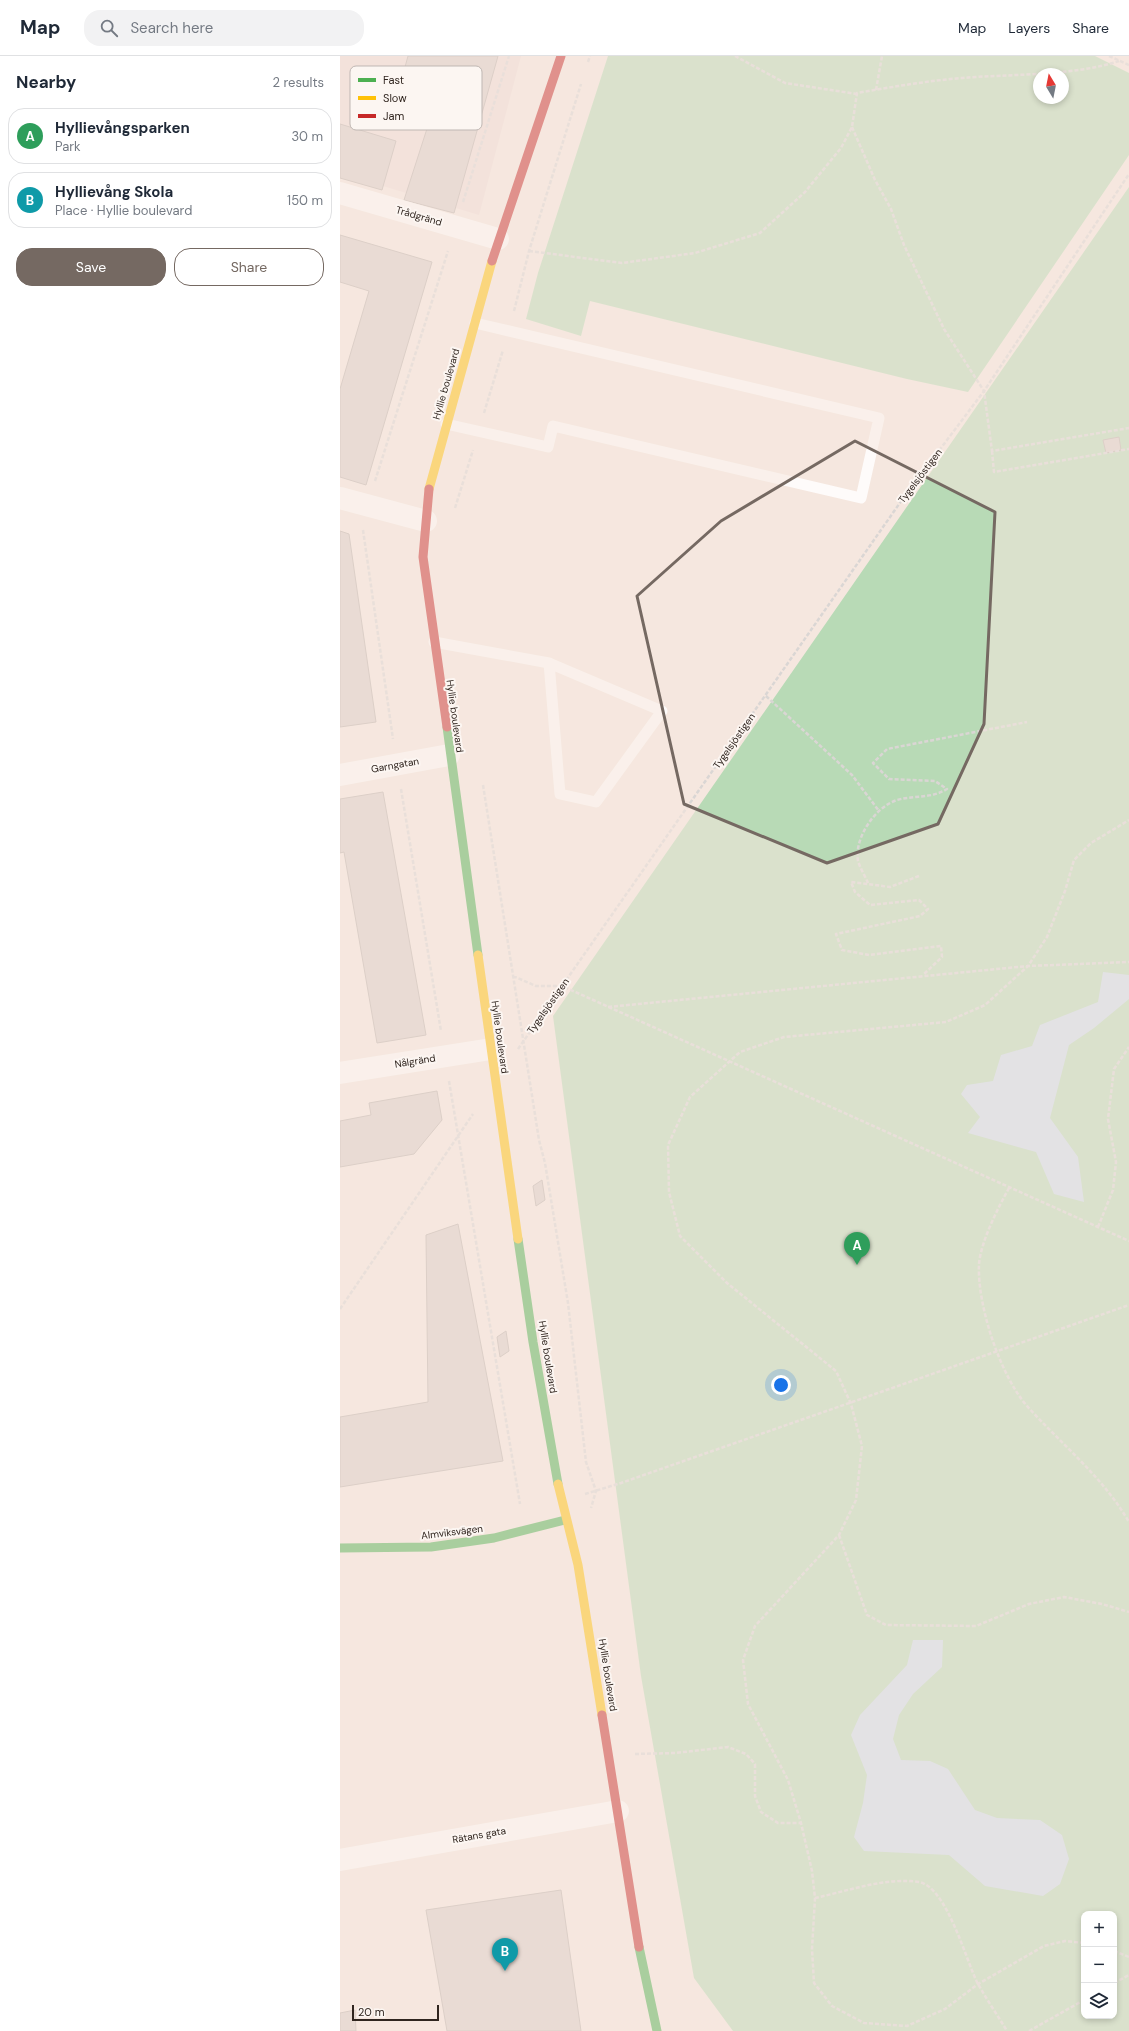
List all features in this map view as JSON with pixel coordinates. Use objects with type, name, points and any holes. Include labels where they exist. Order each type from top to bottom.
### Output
[{"type":"street","name":"Hyllie boulevard","points":[[561,56],[498,239],[446,424],[429,488],[423,557],[495,1081],[534,1342],[561,1501],[579,1573],[609,1754],[636,1933],[650,2006],[658,2031]]},
{"type":"street","name":"Trådgränd","points":[[340,193],[498,239]]},
{"type":"street","points":[[340,498],[426,521]]},
{"type":"street","name":"Garngatan","points":[[340,775],[449,755]]},
{"type":"street","name":"Nålgränd","points":[[340,1073],[491,1049]]},
{"type":"street","name":"Almviksvägen","points":[[340,1548],[431,1547],[494,1538],[565,1520]]},
{"type":"street","name":"Rätans gata","points":[[340,1860],[618,1811]]},
{"type":"lane","points":[[446,424],[548,447],[553,426],[861,498],[880,418],[475,323]]},
{"type":"lane","points":[[434,642],[549,663],[662,711],[596,802],[560,794],[549,663]]},
{"type":"path","points":[[588,64],[590,56]]},
{"type":"path","points":[[735,56],[785,83],[857,93],[913,82],[1104,66],[1119,61]]},
{"type":"path","points":[[876,90],[882,56]]},
{"type":"path","points":[[1109,56],[1129,65]]},
{"type":"path","points":[[453,514],[508,331],[529,251],[583,78]]},
{"type":"path","points":[[529,251],[622,263],[695,253],[760,233],[805,192],[841,148],[852,127],[857,93]]},
{"type":"path","points":[[852,127],[875,180],[891,209],[904,245],[944,329],[984,391],[994,472],[1129,449]]},
{"type":"path","name":"Tygelsjöstigen","points":[[340,1309],[495,1081],[904,497],[984,391],[1129,174]]},
{"type":"path","points":[[992,451],[1129,428]]},
{"type":"path","points":[[766,696],[852,775],[879,811]]},
{"type":"path","points":[[868,883],[858,860],[860,838],[879,811],[896,800],[938,795],[947,789],[935,781],[889,778],[873,763],[887,749],[1027,722]]},
{"type":"path","points":[[482,780],[538,1140],[545,1163],[568,1303],[586,1462],[596,1491]]},
{"type":"path","points":[[1081,1943],[1065,1941],[1044,1946],[978,1984],[945,2009],[907,2026],[864,2023],[832,2006],[814,1982],[812,1948],[815,1898],[812,1871],[801,1823],[788,1780],[748,1704],[743,1660],[755,1626],[839,1535],[856,1500],[862,1446],[852,1404],[836,1371],[727,1282],[680,1236],[669,1192],[668,1145],[690,1097],[740,1052],[784,1038],[946,1022],[984,1006],[1028,966],[1047,937],[1065,891],[1074,860],[1091,843],[1129,820]]},
{"type":"path","points":[[919,876],[890,887],[851,882],[855,892],[870,904],[919,900],[928,909],[920,916],[836,934],[842,950],[869,955],[941,946],[942,957],[923,976]]},
{"type":"path","points":[[607,1007],[1028,966],[1129,962]]},
{"type":"path","points":[[513,976],[536,986],[562,986],[1129,1241]]},
{"type":"path","points":[[1098,1227],[1113,1190],[1116,1162],[1108,1119],[1114,1069],[1129,1047]]},
{"type":"path","points":[[1009,1188],[991,1223],[979,1264],[983,1306],[998,1352],[1007,1376],[1026,1404],[1097,1476],[1129,1521]]},
{"type":"path","points":[[561,1501],[596,1491],[852,1404],[1129,1305]]},
{"type":"path","points":[[839,1535],[867,1615],[886,1624],[976,1626],[1029,1604],[1064,1597],[1102,1604],[1129,1612]]},
{"type":"path","points":[[609,1754],[675,1753],[728,1746],[746,1754],[755,1764],[755,1796],[761,1812],[778,1823],[801,1823]]},
{"type":"path","points":[[815,1898],[891,1881],[921,1882],[939,1895],[952,1921],[978,1984],[1007,2031]]},
{"type":"path","points":[[1117,1952],[1129,1957]]},
{"type":"path","points":[[1117,1981],[1129,1974]]},
{"type":"path","points":[[1029,2031],[1081,2002]]},
{"type":"highlighted area","points":[[855,441],[995,512],[984,724],[938,824],[827,863],[684,804],[637,596],[721,521]]},
{"type":"shaded area","points":[[340,56],[521,56],[479,215],[340,173]]},
{"type":"green space","points":[[608,56],[1095,56],[1129,73],[1129,155],[968,392],[907,379],[590,301],[581,336],[526,319],[538,273]]},
{"type":"green space","points":[[1129,187],[1129,2031],[733,2031],[694,1978],[641,1676],[553,1016]]},
{"type":"water","points":[[1103,972],[1129,975],[1129,999],[1094,1028],[1069,1045],[1050,1118],[1078,1157],[1084,1202],[1054,1194],[1036,1152],[968,1133],[980,1117],[961,1094],[967,1085],[993,1081],[1001,1055],[1032,1046],[1040,1025],[1098,1002]]},
{"type":"water","points":[[913,1640],[943,1640],[942,1667],[913,1694],[899,1715],[893,1739],[901,1760],[930,1761],[948,1769],[975,1810],[997,1818],[1040,1820],[1062,1835],[1069,1859],[1060,1884],[1043,1896],[985,1886],[949,1855],[864,1851],[854,1837],[863,1803],[867,1775],[851,1735],[860,1715],[907,1665]]},
{"type":"building","points":[[408,56],[498,56],[482,113],[482,66],[405,66]]},
{"type":"building","points":[[340,124],[350,127],[350,130],[360,130],[396,141],[382,190],[340,178]]},
{"type":"building","points":[[427,130],[477,130],[454,213],[404,200]]},
{"type":"building","points":[[340,235],[432,262],[366,485],[340,477],[340,389],[369,291],[340,282]]},
{"type":"building","points":[[1119,437],[1121,450],[1106,453],[1103,440]]},
{"type":"building","points":[[340,531],[349,534],[376,722],[340,727]]},
{"type":"building","points":[[383,792],[426,1035],[377,1043],[344,852],[340,853],[340,799]]},
{"type":"building","points":[[437,1091],[442,1120],[414,1154],[340,1167],[340,1121],[371,1115],[369,1103]]},
{"type":"building","points":[[542,1180],[545,1200],[536,1206],[533,1186]]},
{"type":"building","points":[[458,1224],[503,1461],[340,1487],[340,1417],[428,1402],[426,1235]]},
{"type":"building","points":[[506,1331],[509,1351],[500,1357],[497,1337]]},
{"type":"building","points":[[561,1890],[581,2031],[447,2031],[426,1910]]},
{"type":"building","points":[[355,2010],[356,2031],[340,2031],[340,2013]]},
{"type":"traffic: fast","points":[[447,727],[478,955]]},
{"type":"traffic: fast","points":[[518,1239],[533,1342],[558,1484]]},
{"type":"traffic: fast","points":[[340,1548],[431,1547],[494,1538],[565,1520]]},
{"type":"traffic: fast","points":[[639,1947],[657,2031]]},
{"type":"traffic: slow","points":[[429,489],[492,261]]},
{"type":"traffic: slow","points":[[478,955],[518,1239]]},
{"type":"traffic: slow","points":[[558,1484],[578,1565],[602,1715]]},
{"type":"traffic: jam","points":[[492,261],[561,56]]},
{"type":"traffic: jam","points":[[429,489],[423,557],[447,727]]},
{"type":"traffic: jam","points":[[602,1715],[639,1947]]},
{"type":"place","name":"Hyllievångsparken","points":[[857,1265]]},
{"type":"place","name":"Hyllievång Skola","points":[[505,1971]]}]
